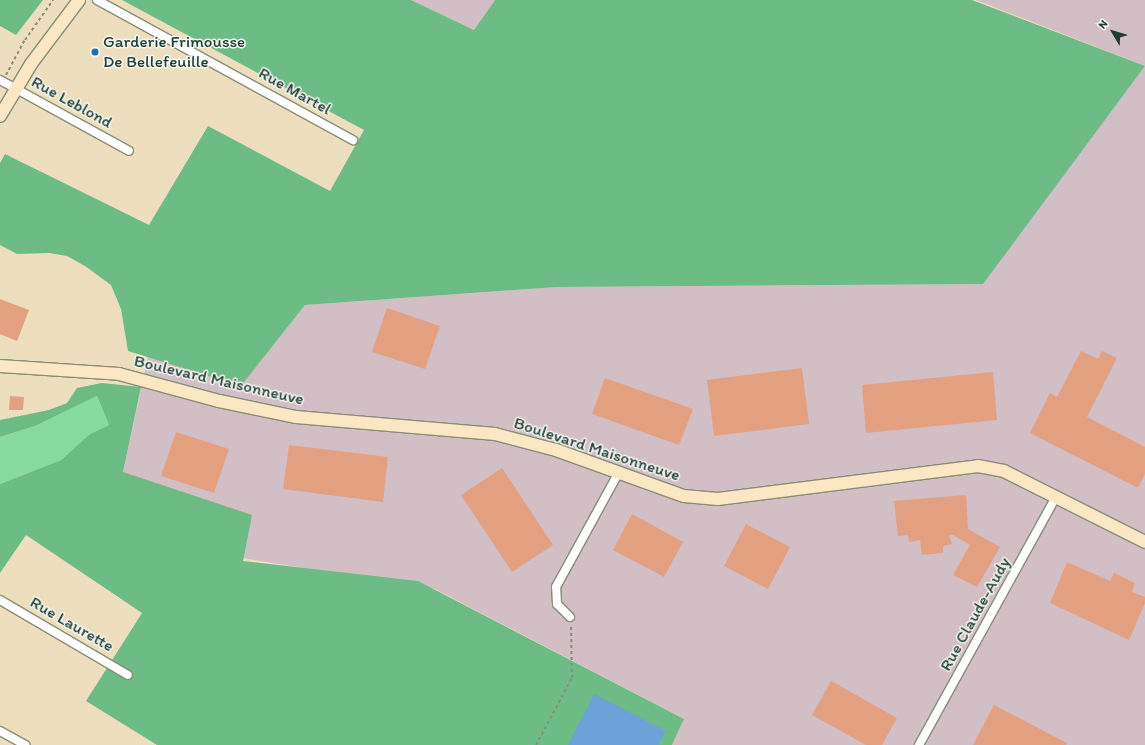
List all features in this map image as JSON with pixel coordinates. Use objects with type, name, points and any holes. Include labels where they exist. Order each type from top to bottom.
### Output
[{"type":"street","points":[[0,116],[15,88],[79,0]]},
{"type":"street","name":"Rue Martel","points":[[97,0],[353,140]]},
{"type":"street","name":"Rue Leblond","points":[[3,77],[15,88],[129,151]]},
{"type":"street","name":"Boulevard Maisonneuve","points":[[0,366],[139,378],[219,400],[296,417],[495,434],[531,442],[684,496],[718,499],[978,466],[1004,470],[1145,542]]},
{"type":"street","points":[[570,617],[557,604],[556,587],[619,472]]},
{"type":"street","name":"Rue Claude-Audy","points":[[919,745],[1056,497]]},
{"type":"street","name":"Rue Laurette","points":[[0,600],[128,675]]},
{"type":"street","points":[[0,731],[25,745]]},
{"type":"path","points":[[3,77],[25,40],[53,0]]},
{"type":"path","points":[[536,745],[572,678],[573,649],[570,617]]},
{"type":"shaded area","points":[[411,0],[495,0],[474,30]]},
{"type":"shaded area","points":[[976,0],[1145,0],[1145,66]]},
{"type":"shaded area","points":[[1145,66],[1145,745],[672,745],[684,719],[435,589],[242,558],[123,472],[148,357],[241,386],[305,305],[557,287],[980,284]]},
{"type":"green space","points":[[0,0],[43,0],[16,35],[0,26]]},
{"type":"green space","points":[[122,0],[411,0],[474,30],[495,0],[972,0],[1145,66],[983,284],[557,287],[305,305],[241,386],[128,351],[121,309],[111,285],[85,266],[67,256],[49,253],[17,254],[0,245],[0,163],[5,154],[149,225],[208,126],[330,191],[364,130]]},
{"type":"green space","points":[[102,383],[141,387],[123,472],[252,515],[243,561],[418,581],[684,719],[672,745],[157,745],[86,701],[142,613],[26,535],[0,573],[0,484],[61,460],[90,434],[109,425],[97,396],[35,426],[0,437],[0,420],[49,410],[67,403],[77,388]]},
{"type":"green space","points":[[97,396],[109,425],[90,434],[61,460],[0,484],[0,437],[35,426]]},
{"type":"water","points":[[594,694],[666,731],[658,745],[568,745]]},
{"type":"building","points":[[0,299],[29,310],[17,341],[0,334]]},
{"type":"building","points":[[387,308],[440,326],[425,369],[372,352]]},
{"type":"building","points":[[1081,351],[1098,359],[1102,351],[1117,358],[1087,417],[1145,447],[1145,474],[1138,488],[1030,433],[1050,393],[1057,397]]},
{"type":"building","points":[[802,368],[809,424],[714,436],[707,380]]},
{"type":"building","points":[[993,372],[997,420],[866,433],[862,385]]},
{"type":"building","points":[[605,378],[693,409],[679,445],[592,414]]},
{"type":"building","points":[[10,396],[24,397],[23,410],[9,410]]},
{"type":"building","points":[[176,432],[229,449],[214,493],[161,476]]},
{"type":"building","points":[[289,445],[388,457],[383,502],[283,489]]},
{"type":"building","points":[[502,468],[553,545],[512,572],[461,495]]},
{"type":"building","points":[[966,495],[968,529],[1000,547],[977,587],[953,575],[970,545],[953,535],[949,535],[952,544],[943,546],[943,553],[922,555],[920,540],[909,542],[908,535],[898,536],[894,501]]},
{"type":"building","points":[[632,514],[683,542],[664,577],[613,550]]},
{"type":"building","points":[[746,524],[790,547],[768,589],[724,566]]},
{"type":"building","points":[[1067,562],[1110,581],[1114,573],[1135,583],[1132,592],[1145,597],[1145,603],[1129,640],[1050,603]]},
{"type":"building","points":[[831,681],[897,718],[882,745],[866,745],[812,715]]},
{"type":"building","points":[[994,705],[1067,743],[1066,745],[973,745]]},
{"type":"place","name":"Garderie Frimousse De Bellefeuille","points":[[95,52]]}]
